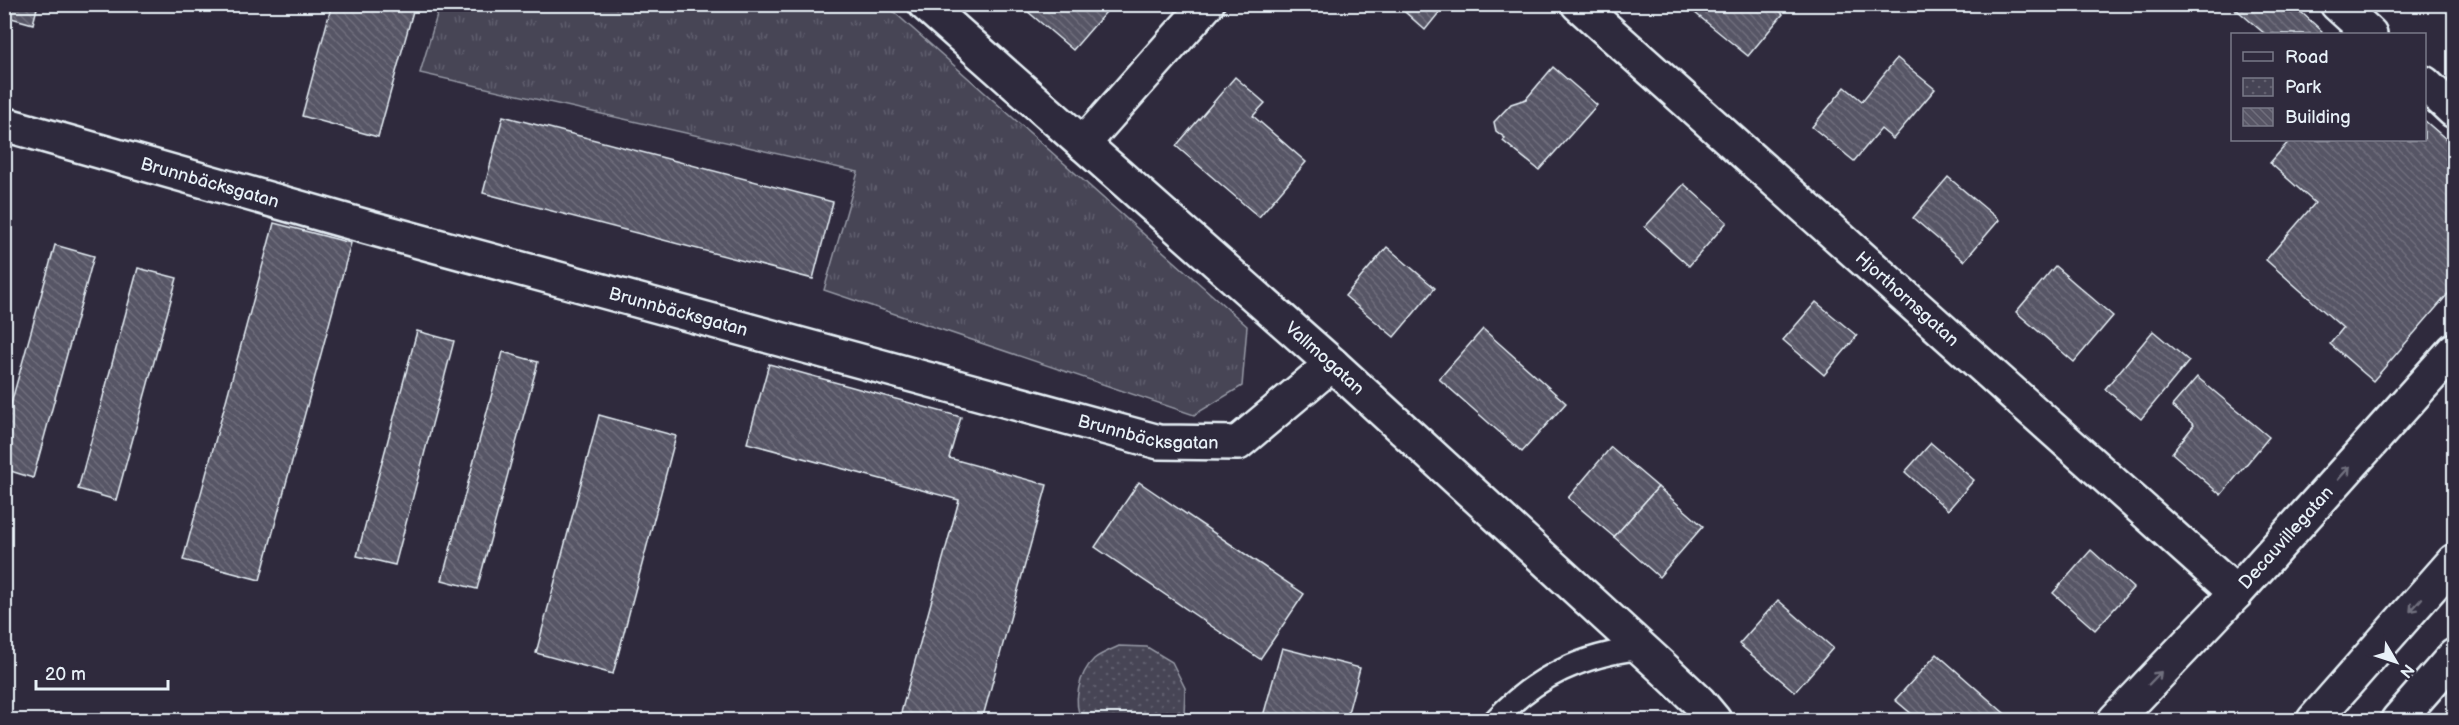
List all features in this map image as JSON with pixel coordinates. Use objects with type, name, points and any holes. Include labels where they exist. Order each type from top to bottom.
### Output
[{"type":"street","name":"Vallmogatan","points":[[925,4],[1332,364],[1642,648],[1699,702],[1714,720]]},
{"type":"street","points":[[1083,144],[1207,4]]},
{"type":"street","name":"Hjorthornsgatan","points":[[1578,4],[2236,593]]},
{"type":"street","points":[[2337,4],[2369,33]]},
{"type":"street","points":[[2426,86],[2454,111]]},
{"type":"street","name":"Brunnbäcksgatan","points":[[4,123],[367,227],[1159,442],[1238,443],[1332,364]]},
{"type":"street","name":"Decauvillegatan","points":[[2115,720],[2236,593],[2454,350]]},
{"type":"street","points":[[2313,720],[2454,561]]},
{"type":"street","points":[[2398,720],[2454,656]]},
{"type":"lane","points":[[1495,720],[1528,688],[1554,674],[1613,651],[1642,648]]},
{"type":"green space","points":[[440,5],[886,5],[1247,326],[1242,386],[1194,415],[824,290],[858,172],[420,73]]},
{"type":"green space","points":[[1119,646],[1147,647],[1172,662],[1185,688],[1184,716],[1181,720],[1082,720],[1077,697],[1084,672],[1094,659]]},
{"type":"building","points":[[4,4],[38,4],[33,24],[4,16]]},
{"type":"building","points":[[332,4],[415,4],[378,137],[302,116]]},
{"type":"building","points":[[1033,4],[1112,5],[1073,50],[1027,11]]},
{"type":"building","points":[[1396,4],[1446,4],[1425,30]]},
{"type":"building","points":[[1702,4],[1771,4],[1783,14],[1748,56],[1695,13]]},
{"type":"building","points":[[2230,4],[2292,4],[2322,31],[2321,33],[2264,33]]},
{"type":"building","points":[[1897,58],[1935,89],[1893,139],[1881,129],[1854,161],[1812,127],[1845,87],[1862,101]]},
{"type":"building","points":[[1553,67],[1597,105],[1539,170],[1503,141],[1505,138],[1496,131],[1494,122],[1511,104],[1526,99]]},
{"type":"building","points":[[1235,77],[1265,103],[1253,116],[1306,162],[1259,217],[1176,146]]},
{"type":"building","points":[[503,116],[833,202],[813,279],[483,193]]},
{"type":"building","points":[[2426,122],[2454,146],[2454,287],[2373,381],[2330,344],[2343,328],[2266,260],[2315,203],[2270,163],[2289,141],[2426,141]]},
{"type":"building","points":[[1948,177],[1999,220],[1964,261],[1913,218]]},
{"type":"building","points":[[1684,184],[1727,222],[1689,266],[1645,227]]},
{"type":"building","points":[[274,223],[351,243],[260,580],[183,560]]},
{"type":"building","points":[[55,245],[94,256],[33,478],[4,469],[4,429]]},
{"type":"building","points":[[1387,247],[1435,288],[1394,337],[1345,296]]},
{"type":"building","points":[[2055,266],[2113,316],[2074,362],[2016,312]]},
{"type":"building","points":[[138,268],[177,278],[116,500],[78,489]]},
{"type":"building","points":[[1816,302],[1857,336],[1824,375],[1783,340]]},
{"type":"building","points":[[1483,329],[1566,403],[1522,452],[1439,379]]},
{"type":"building","points":[[417,331],[454,341],[395,565],[357,556]]},
{"type":"building","points":[[2153,331],[2189,361],[2141,419],[2105,389]]},
{"type":"building","points":[[503,352],[538,362],[477,589],[442,580]]},
{"type":"building","points":[[769,364],[961,417],[949,458],[1047,485],[982,720],[899,720],[959,500],[747,443]]},
{"type":"building","points":[[2197,377],[2269,437],[2221,495],[2172,453],[2194,425],[2172,406]]},
{"type":"building","points":[[599,415],[676,436],[613,674],[536,653]]},
{"type":"building","points":[[1931,443],[1974,480],[1948,510],[1905,472]]},
{"type":"building","points":[[1611,447],[1658,487],[1614,537],[1568,498]]},
{"type":"building","points":[[1139,482],[1304,594],[1260,659],[1095,547]]},
{"type":"building","points":[[1658,487],[1703,526],[1659,577],[1614,537]]},
{"type":"building","points":[[2091,550],[2133,588],[2095,630],[2053,593]]},
{"type":"building","points":[[1778,600],[1833,648],[1795,692],[1739,644]]},
{"type":"building","points":[[1282,648],[1360,668],[1346,720],[1262,720]]},
{"type":"building","points":[[1937,654],[2012,720],[1919,720],[1895,700]]}]
